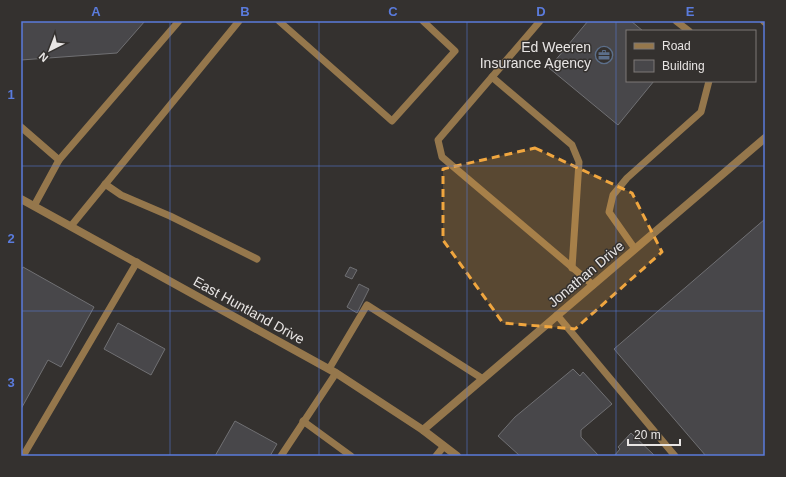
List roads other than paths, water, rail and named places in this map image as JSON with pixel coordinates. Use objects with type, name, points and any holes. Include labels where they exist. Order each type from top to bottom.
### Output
[{"type":"street","name":"Jonathan Drive","points":[[423,430],[765,138]]},
{"type":"street","name":"East Huntland Drive","points":[[21,199],[332,371],[423,430],[457,456]]},
{"type":"lane","points":[[34,206],[59,160],[179,21]]},
{"type":"lane","points":[[71,226],[240,21]]},
{"type":"lane","points":[[280,21],[392,121],[455,51],[423,21]]},
{"type":"lane","points":[[540,21],[438,140],[442,157],[593,285]]},
{"type":"lane","points":[[676,21],[688,30]]},
{"type":"lane","points":[[492,77],[572,145],[579,162],[572,268]]},
{"type":"lane","points":[[635,249],[609,212],[613,195],[628,178],[701,112],[709,82]]},
{"type":"lane","points":[[21,127],[59,160]]},
{"type":"lane","points":[[105,184],[121,195],[170,216],[257,259]]},
{"type":"lane","points":[[23,456],[137,262]]},
{"type":"lane","points":[[281,456],[304,421],[367,305],[483,379]]},
{"type":"lane","points":[[558,315],[675,456]]},
{"type":"lane","points":[[304,421],[351,456]]},
{"type":"lane","points":[[436,456],[444,446]]},
{"type":"place","name":"Ed Weeren Insurance Agency","points":[[604,55]]}]
